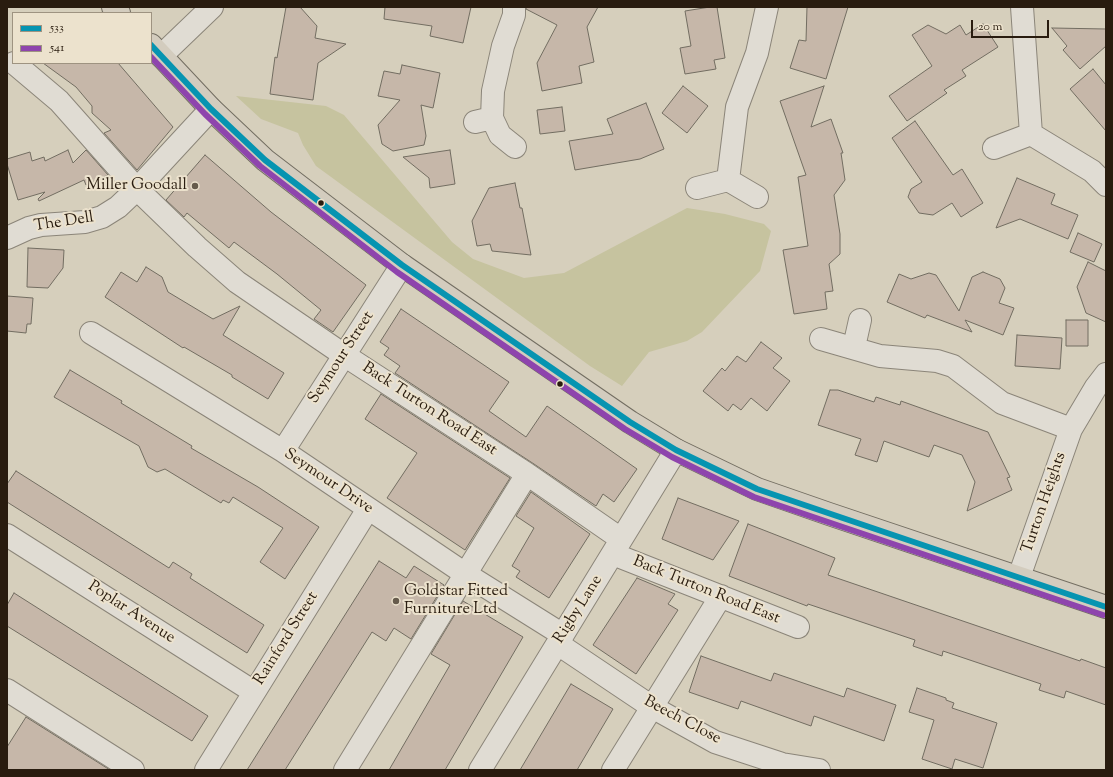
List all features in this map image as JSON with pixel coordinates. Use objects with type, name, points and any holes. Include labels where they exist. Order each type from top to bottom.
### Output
[{"type":"main road","points":[[156,50],[211,109],[265,160],[402,265],[630,422],[676,450],[757,489],[1106,607]]},
{"type":"street","points":[[156,50],[212,7]]},
{"type":"street","points":[[514,7],[514,15],[503,46],[494,91],[483,120],[515,148]]},
{"type":"street","points":[[728,180],[737,107],[757,53],[767,7]]},
{"type":"street","points":[[1022,7],[1031,134]]},
{"type":"street","name":"Back Turton Road East","points":[[14,64],[59,101],[137,189],[197,247],[237,282],[344,355],[527,474],[617,547],[721,596],[798,627]]},
{"type":"street","name":"The Dell","points":[[7,238],[29,228],[85,222],[102,216],[118,207],[137,189],[211,109]]},
{"type":"street","points":[[994,148],[1031,134]]},
{"type":"street","points":[[1031,134],[1092,171],[1106,185]]},
{"type":"street","points":[[697,188],[728,180],[757,197]]},
{"type":"street","name":"Seymour Street","points":[[283,451],[402,265]]},
{"type":"street","points":[[854,347],[860,320]]},
{"type":"street","name":"Seymour Drive","points":[[91,333],[283,451],[560,640]]},
{"type":"street","points":[[822,339],[854,347],[880,356],[937,361],[952,366],[1002,403],[1071,430]]},
{"type":"street","name":"Turton Heights","points":[[1019,577],[1071,430],[1096,387],[1106,374]]},
{"type":"street","name":"Rigby Lane","points":[[480,770],[676,450]]},
{"type":"street","points":[[345,770],[464,574],[527,474]]},
{"type":"street","name":"Rainford Street","points":[[206,770],[368,509]]},
{"type":"street","name":"Poplar Avenue","points":[[7,535],[254,692]]},
{"type":"street","points":[[613,770],[721,596]]},
{"type":"street","name":"Beech Close","points":[[560,640],[652,707],[715,742],[782,764],[819,770]]},
{"type":"street","points":[[7,690],[134,770]]},
{"type":"shaded area","points":[[236,96],[326,106],[344,115],[452,242],[473,259],[524,278],[564,273],[687,208],[725,214],[764,224],[771,231],[760,271],[702,332],[687,341],[649,352],[622,386],[590,366],[316,166],[303,145],[298,133],[261,119]]},
{"type":"building","points":[[286,7],[300,7],[317,26],[315,38],[346,44],[318,63],[313,100],[270,94],[275,57],[277,58]]},
{"type":"building","points":[[385,7],[471,7],[463,43],[430,36],[432,26],[384,19]]},
{"type":"building","points":[[526,7],[598,7],[587,27],[594,62],[579,66],[582,83],[542,91],[537,63],[557,25],[526,9]]},
{"type":"building","points":[[717,7],[725,58],[714,60],[716,69],[685,74],[680,48],[691,46],[685,11]]},
{"type":"building","points":[[807,7],[848,7],[826,79],[790,68],[799,40],[806,41]]},
{"type":"building","points":[[983,24],[998,47],[962,70],[966,76],[944,90],[947,93],[907,121],[889,96],[932,66],[912,35],[928,25],[946,34],[960,25],[966,35]]},
{"type":"building","points":[[1052,28],[1106,29],[1106,46],[1080,69],[1063,50],[1067,46]]},
{"type":"building","points":[[44,64],[119,64],[173,127],[137,170],[104,133],[111,130],[92,113],[92,106],[76,87]]},
{"type":"building","points":[[402,65],[440,73],[433,108],[421,105],[426,136],[424,145],[393,151],[382,144],[378,125],[400,100],[378,96],[384,71],[400,74]]},
{"type":"building","points":[[1093,69],[1106,85],[1106,131],[1070,89]]},
{"type":"building","points":[[683,86],[708,106],[687,133],[662,113]]},
{"type":"building","points":[[824,86],[811,127],[831,119],[843,153],[841,153],[845,180],[834,195],[840,234],[840,254],[829,264],[833,291],[825,292],[827,309],[794,314],[783,250],[808,246],[798,177],[806,175],[780,101]]},
{"type":"building","points":[[646,103],[664,149],[640,159],[575,170],[569,141],[613,134],[607,119]]},
{"type":"building","points":[[562,107],[565,131],[540,134],[537,110]]},
{"type":"building","points":[[915,121],[953,175],[962,169],[983,203],[961,217],[952,203],[933,215],[919,213],[908,197],[911,189],[922,182],[892,138]]},
{"type":"building","points":[[68,150],[73,163],[86,150],[108,175],[86,185],[84,180],[39,201],[38,199],[45,192],[18,200],[7,164],[7,159],[30,152],[32,161],[44,157],[45,161]]},
{"type":"building","points":[[450,150],[455,184],[430,188],[429,178],[403,157]]},
{"type":"building","points":[[205,155],[271,212],[366,285],[333,332],[314,319],[321,310],[277,274],[234,242],[229,248],[187,213],[184,217],[166,200]]},
{"type":"building","points":[[1017,178],[1055,194],[1051,204],[1078,215],[1068,239],[1020,219],[996,228]]},
{"type":"building","points":[[515,183],[520,208],[522,208],[531,255],[492,251],[490,244],[477,246],[472,221],[489,188]]},
{"type":"building","points":[[1078,233],[1102,244],[1094,262],[1070,252]]},
{"type":"building","points":[[28,248],[64,250],[63,268],[48,288],[27,287]]},
{"type":"building","points":[[1088,262],[1106,271],[1106,322],[1086,313],[1077,287]]},
{"type":"building","points":[[146,267],[162,277],[168,292],[213,319],[240,306],[223,335],[284,373],[268,399],[232,377],[232,375],[184,347],[183,348],[105,297],[121,272],[137,282]]},
{"type":"building","points":[[983,272],[1000,279],[1005,288],[999,303],[1014,308],[1003,335],[965,320],[972,332],[927,315],[925,318],[887,302],[899,274],[911,279],[929,273],[936,275],[959,311],[972,277]]},
{"type":"building","points":[[7,296],[33,298],[31,324],[27,324],[26,333],[7,331]]},
{"type":"building","points":[[401,309],[509,382],[489,411],[526,437],[547,406],[637,469],[614,502],[603,494],[596,506],[395,373],[400,366],[384,355],[389,348],[380,342]]},
{"type":"building","points":[[1066,320],[1088,320],[1088,346],[1066,346]]},
{"type":"building","points":[[1017,335],[1062,338],[1060,369],[1015,366]]},
{"type":"building","points":[[761,342],[782,358],[773,368],[790,381],[767,411],[751,398],[741,410],[733,404],[728,411],[703,391],[722,368],[725,371],[737,356],[746,362]]},
{"type":"building","points":[[70,370],[122,401],[121,403],[192,446],[191,448],[258,487],[319,527],[285,579],[260,562],[283,528],[233,497],[229,503],[223,500],[221,503],[165,469],[157,472],[148,467],[139,446],[54,397]]},
{"type":"building","points":[[830,390],[838,390],[874,402],[876,397],[900,405],[901,401],[988,432],[1010,477],[1007,478],[1012,490],[967,511],[975,482],[962,455],[934,445],[929,457],[884,441],[877,462],[855,455],[861,439],[818,425]]},
{"type":"building","points":[[381,394],[510,478],[465,550],[387,498],[417,453],[365,419]]},
{"type":"building","points":[[16,471],[169,568],[173,562],[192,574],[190,578],[264,625],[247,653],[7,502],[7,484]]},
{"type":"building","points":[[531,492],[590,534],[549,598],[516,577],[520,571],[512,566],[534,528],[516,516]]},
{"type":"building","points":[[678,498],[739,521],[713,560],[662,539]]},
{"type":"building","points":[[748,524],[835,558],[828,575],[1080,661],[1081,659],[1106,668],[1106,705],[1066,691],[1064,698],[1039,690],[1041,684],[943,651],[942,656],[913,646],[915,640],[808,604],[807,606],[729,576]]},
{"type":"building","points":[[379,561],[406,578],[414,566],[444,585],[411,639],[394,628],[386,641],[372,632],[285,770],[247,770]]},
{"type":"building","points":[[637,578],[675,594],[668,604],[678,610],[636,674],[593,645]]},
{"type":"building","points":[[14,593],[208,716],[192,741],[7,626],[7,605]]},
{"type":"building","points":[[463,601],[523,637],[445,770],[389,770],[450,665],[431,654]]},
{"type":"building","points":[[701,656],[771,681],[774,673],[844,697],[847,688],[896,705],[884,741],[814,716],[811,726],[741,701],[738,709],[689,692]]},
{"type":"building","points":[[571,684],[613,709],[577,770],[520,770]]},
{"type":"building","points":[[917,688],[946,698],[946,700],[954,703],[952,708],[997,723],[983,768],[955,759],[952,769],[922,759],[934,720],[909,712]]},
{"type":"building","points":[[26,717],[110,770],[7,770],[7,747]]},
{"type":"transit line","name":"533","points":[[152,46],[211,109],[265,160],[402,265],[630,422],[676,450],[757,489],[1106,607]]},
{"type":"transit line","name":"541","points":[[152,58],[205,114],[260,166],[397,272],[625,429],[672,457],[754,497],[1103,615]]},
{"type":"place","name":"Miller Goodall","points":[[195,186]]},
{"type":"place","name":"Goldstar Fitted Furniture Ltd","points":[[396,601]]}]
